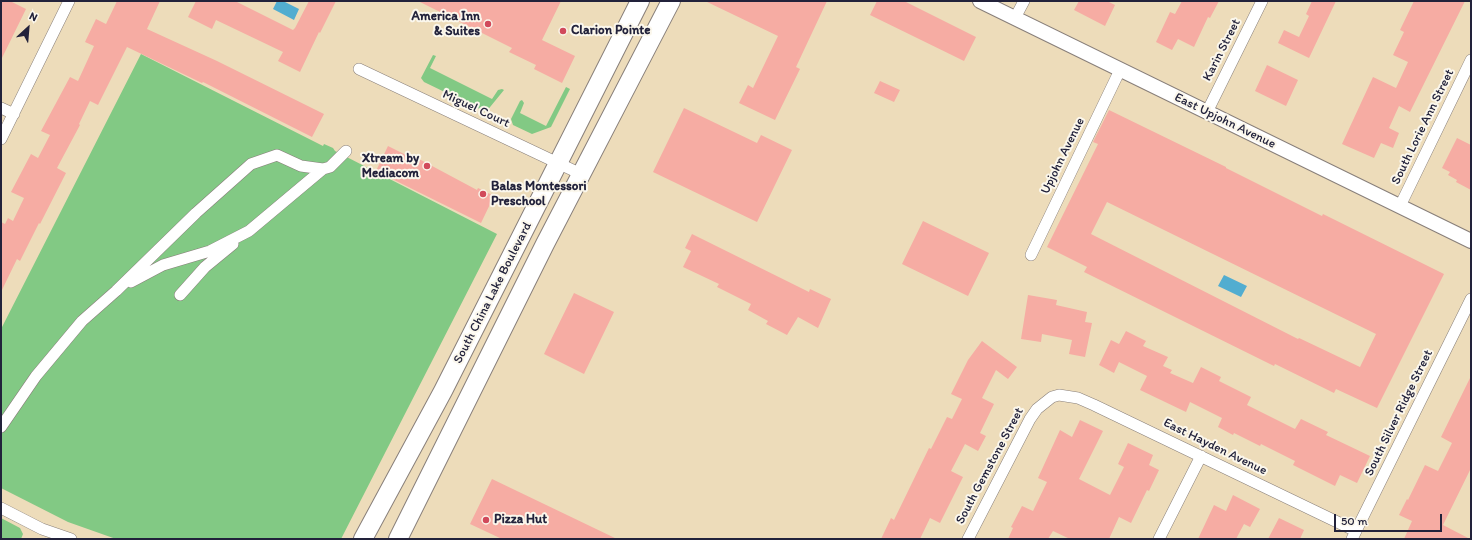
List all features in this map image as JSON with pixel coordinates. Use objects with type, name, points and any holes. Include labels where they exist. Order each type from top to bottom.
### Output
[{"type":"main road","name":"South China Lake Boulevard","points":[[363,539],[443,391],[640,1]]},
{"type":"main road","name":"South China Lake Boulevard","points":[[398,539],[581,174],[671,1]]},
{"type":"street","points":[[1,139],[69,1]]},
{"type":"street","name":"East Upjohn Avenue","points":[[980,1],[1471,241]]},
{"type":"street","points":[[1015,18],[1024,1]]},
{"type":"street","name":"Karin Street","points":[[1206,112],[1262,1]]},
{"type":"street","name":"South Lorie Ann Street","points":[[1400,206],[1471,60]]},
{"type":"street","name":"Miguel Court","points":[[359,69],[581,174]]},
{"type":"street","name":"Upjohn Avenue","points":[[1031,255],[1120,70]]},
{"type":"street","points":[[1,108],[14,114]]},
{"type":"street","points":[[1,427],[36,376],[82,321],[116,291],[196,213],[251,164],[277,155],[301,166],[323,169],[330,167],[346,151]]},
{"type":"street","points":[[180,295],[205,267],[323,169]]},
{"type":"street","points":[[116,291],[136,278],[164,265],[210,251],[249,231]]},
{"type":"street","name":"South Silver Ridge Street","points":[[1354,535],[1471,299]]},
{"type":"street","name":"East Hayden Avenue","points":[[1059,395],[1078,398],[1201,456],[1354,535]]},
{"type":"street","name":"South Gemstone Street","points":[[968,539],[1030,419],[1037,408],[1052,397],[1059,395]]},
{"type":"street","points":[[1159,539],[1201,456]]},
{"type":"street","points":[[1,508],[42,529],[71,539]]},
{"type":"green space","points":[[141,54],[323,146],[324,144],[333,148],[335,151],[497,234],[341,539],[116,539],[68,522],[1,488],[1,329]]},
{"type":"green space","points":[[433,55],[436,56],[430,68],[492,99],[498,90],[504,90],[486,112],[424,82],[421,78]]},
{"type":"green space","points":[[566,87],[570,89],[551,127],[532,134],[513,125],[511,119],[520,101],[522,100],[524,103],[520,113],[546,126]]},
{"type":"green space","points":[[1,518],[20,528],[23,534],[21,539],[1,539]]},
{"type":"water","points":[[277,1],[283,1],[299,9],[294,20],[273,9]]},
{"type":"water","points":[[1224,275],[1247,286],[1241,297],[1218,286]]},
{"type":"building","points":[[1,1],[10,1],[26,9],[1,60]]},
{"type":"building","points":[[117,1],[160,1],[147,29],[217,61],[324,114],[312,137],[203,82],[202,83],[127,47],[98,105],[90,101],[79,124],[80,125],[57,168],[66,173],[20,261],[17,259],[1,292],[1,222],[5,224],[8,218],[13,221],[24,198],[11,192],[31,154],[38,158],[50,135],[41,131],[70,77],[78,81],[94,46],[85,42],[96,19],[106,24]]},
{"type":"building","points":[[196,1],[235,1],[293,30],[309,1],[336,1],[300,72],[278,61],[283,52],[216,20],[212,29],[188,17]]},
{"type":"building","name":"America Inn & Suites","points":[[418,1],[561,1],[542,40],[575,56],[562,83],[534,69],[536,65],[509,52],[512,48]]},
{"type":"building","points":[[705,1],[827,1],[796,67],[800,69],[775,120],[739,103],[748,85],[753,88],[778,36]]},
{"type":"building","points":[[877,1],[904,1],[976,37],[964,61],[870,15]]},
{"type":"building","points":[[1079,1],[1107,1],[1115,5],[1105,26],[1074,10]]},
{"type":"building","points":[[1182,1],[1219,1],[1210,18],[1208,17],[1194,47],[1178,39],[1172,50],[1156,42],[1170,12],[1175,14]]},
{"type":"building","points":[[1312,1],[1336,1],[1309,58],[1278,43],[1284,30],[1299,37],[1309,16],[1306,14]]},
{"type":"building","points":[[1414,1],[1465,1],[1410,112],[1399,106],[1389,128],[1399,133],[1393,148],[1381,143],[1374,158],[1342,144],[1373,77],[1396,88],[1408,62],[1393,55],[1404,32],[1400,30]]},
{"type":"building","points":[[1267,65],[1298,80],[1286,106],[1255,91]]},
{"type":"building","points":[[880,81],[900,90],[894,102],[874,93]]},
{"type":"building","points":[[684,108],[757,143],[761,135],[792,150],[757,222],[653,172]]},
{"type":"building","points":[[1109,110],[1322,216],[1323,214],[1444,274],[1377,408],[1336,389],[1334,393],[1275,364],[1274,366],[1084,272],[1087,267],[1047,247],[1098,144],[1093,142]],"holes":[[[1107,202],[1376,334],[1360,367],[1299,338],[1298,339],[1091,234]]]},
{"type":"building","points":[[1457,138],[1471,145],[1471,190],[1456,182],[1457,180],[1448,175],[1450,172],[1442,168]]},
{"type":"building","points":[[388,146],[418,161],[419,159],[477,190],[478,188],[494,196],[481,223],[376,171]]},
{"type":"building","points":[[923,221],[989,253],[968,296],[902,264]]},
{"type":"building","points":[[692,234],[809,292],[810,289],[831,299],[818,328],[798,317],[787,335],[766,324],[768,321],[748,310],[751,304],[717,287],[719,284],[683,267],[691,251],[685,248]]},
{"type":"building","points":[[574,293],[614,312],[584,374],[544,354]]},
{"type":"building","points":[[1028,295],[1057,300],[1056,305],[1087,312],[1085,322],[1092,323],[1085,357],[1069,354],[1072,340],[1042,334],[1041,342],[1021,339]]},
{"type":"building","points":[[1126,331],[1146,341],[1143,346],[1168,357],[1163,366],[1172,370],[1170,373],[1193,383],[1201,367],[1221,377],[1219,381],[1251,397],[1247,405],[1295,429],[1301,419],[1328,432],[1326,435],[1370,456],[1357,483],[1340,475],[1335,486],[1293,465],[1295,461],[1261,444],[1260,446],[1218,427],[1222,418],[1190,402],[1186,412],[1140,390],[1147,376],[1119,362],[1114,373],[1099,365],[1111,340],[1119,344]]},
{"type":"building","points":[[982,341],[1017,367],[1008,379],[996,370],[982,398],[994,404],[980,433],[986,436],[978,451],[965,444],[951,471],[963,477],[940,523],[930,518],[920,539],[881,539],[891,518],[894,520],[929,448],[931,449],[947,417],[952,419],[962,399],[951,394],[968,360]]},
{"type":"building","points":[[1471,376],[1471,468],[1443,525],[1470,539],[1404,539],[1412,521],[1399,515],[1425,465],[1438,471],[1452,443],[1441,437]]},
{"type":"building","points":[[1080,420],[1103,431],[1079,479],[1110,495],[1124,467],[1118,464],[1128,443],[1153,455],[1149,465],[1159,470],[1149,491],[1147,490],[1131,523],[1119,517],[1109,539],[1070,539],[1053,531],[1048,539],[1008,539],[1013,528],[1011,527],[1022,506],[1033,511],[1047,482],[1038,478],[1060,430],[1072,437]]},
{"type":"building","points":[[492,479],[617,539],[502,539],[470,524]]},
{"type":"building","points":[[1233,495],[1260,509],[1250,527],[1244,524],[1236,539],[1198,539],[1214,505],[1226,511]]},
{"type":"building","points":[[1279,518],[1304,530],[1300,539],[1268,539]]},
{"type":"place","name":"America Inn & Suites","points":[[488,24]]},
{"type":"place","name":"Clarion Pointe","points":[[563,31]]},
{"type":"place","name":"Xtream by Mediacom","points":[[427,166]]},
{"type":"place","name":"Balas Montessori Preschool","points":[[483,194]]},
{"type":"place","name":"Pizza Hut","points":[[486,520]]}]
